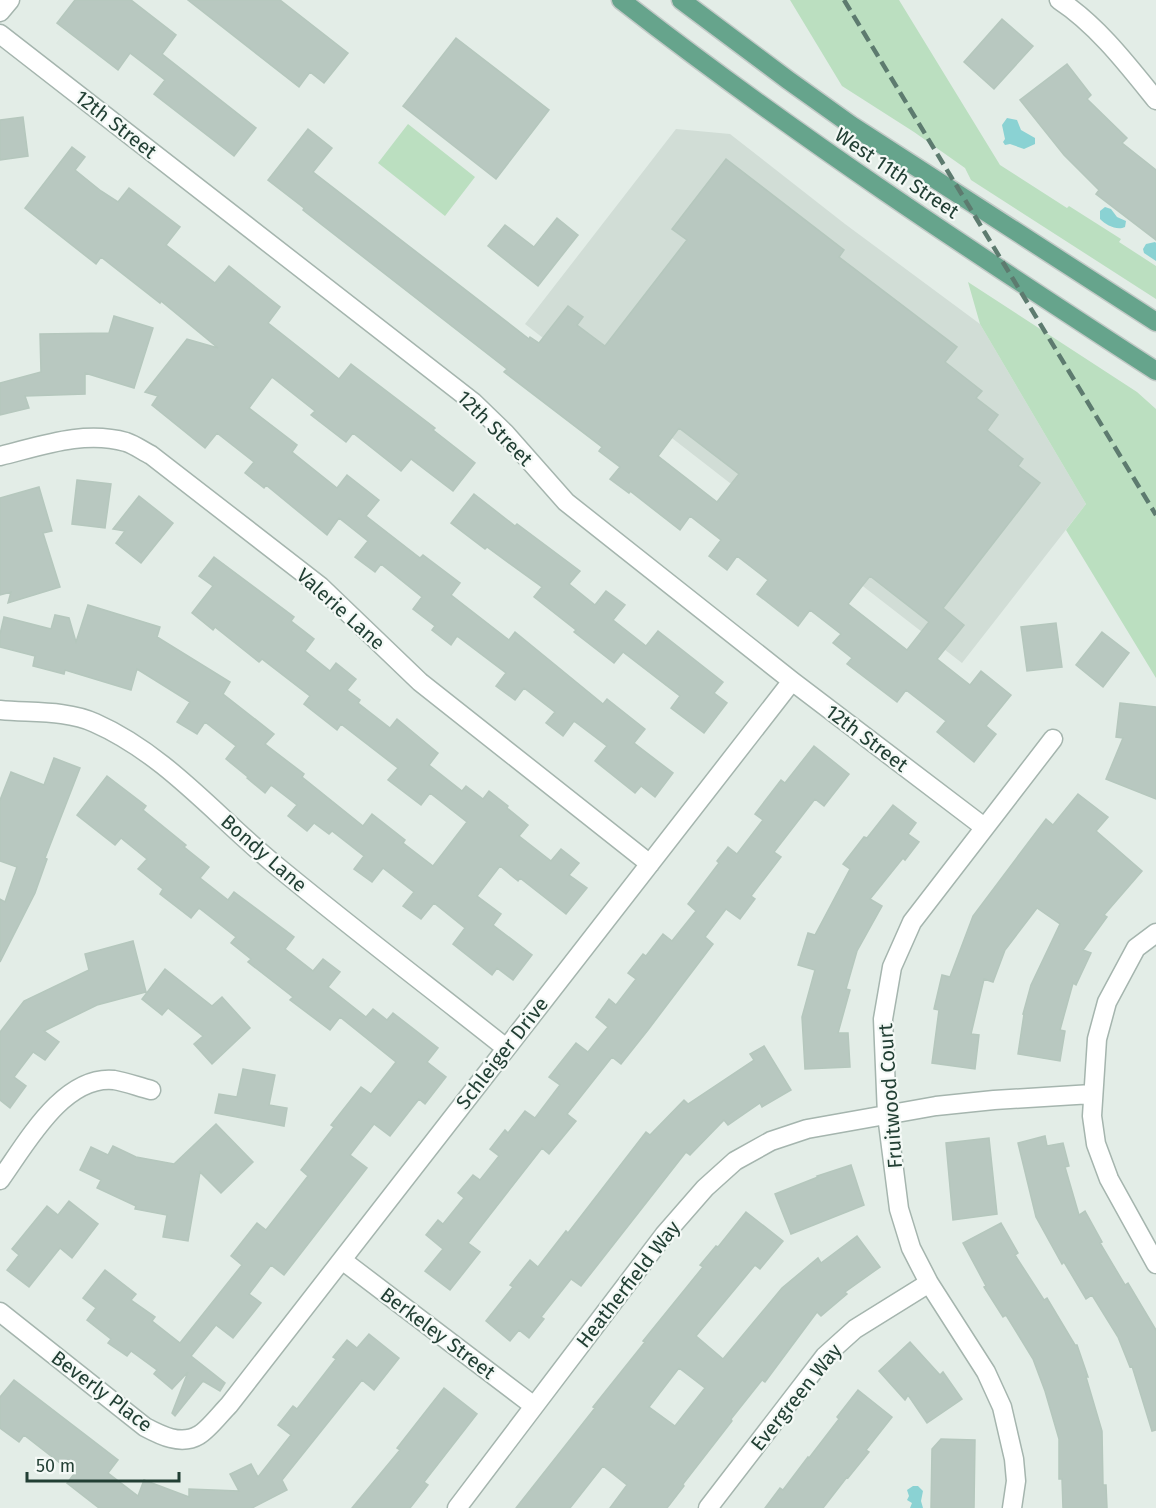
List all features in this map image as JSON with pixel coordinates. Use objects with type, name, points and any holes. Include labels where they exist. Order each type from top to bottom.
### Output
[{"type":"main road","name":"West 11th Street","points":[[621,0],[735,88],[830,155],[957,242],[1156,371]]},
{"type":"main road","name":"West 11th Street","points":[[681,0],[851,125],[1156,322]]},
{"type":"street","points":[[0,12],[10,0]]},
{"type":"street","points":[[1059,0],[1072,9],[1120,56],[1156,100]]},
{"type":"street","name":"12th Street","points":[[0,34],[473,402],[505,433],[566,502],[792,681],[984,827]]},
{"type":"street","name":"Valerie Lane","points":[[0,456],[72,438],[104,437],[129,443],[152,455],[320,586],[420,682],[650,864]]},
{"type":"street","name":"Schleiger Drive","points":[[210,1424],[229,1405],[792,681]]},
{"type":"street","name":"Bondy Lane","points":[[0,710],[65,715],[93,722],[132,743],[188,784],[272,862],[506,1048]]},
{"type":"street","name":"Fruitwood Court","points":[[1012,1508],[1016,1480],[1014,1459],[1002,1407],[986,1372],[929,1283],[910,1248],[900,1209],[887,1115],[883,1019],[892,967],[912,922],[1053,739]]},
{"type":"street","points":[[1156,933],[1136,948],[1107,1002],[1097,1039],[1092,1094],[1096,1144],[1109,1179],[1156,1264]]},
{"type":"street","points":[[0,1180],[56,1104],[72,1091],[92,1083],[114,1080],[151,1090]]},
{"type":"street","name":"Heatherfield Way","points":[[457,1508],[664,1235],[712,1181],[735,1161],[771,1141],[807,1129],[959,1104],[1092,1094]]},
{"type":"street","name":"Berkeley Street","points":[[342,1260],[534,1406]]},
{"type":"street","name":"Evergreen Way","points":[[708,1508],[825,1356],[855,1329],[929,1283]]},
{"type":"street","name":"Beverly Place","points":[[0,1312],[145,1426],[163,1437],[182,1440],[198,1436],[210,1424]]},
{"type":"shaded area","points":[[676,129],[730,134],[845,224],[980,324],[1086,504],[962,663],[525,324]]},
{"type":"green space","points":[[790,0],[899,0],[1000,165],[1121,239],[1119,242],[1156,266],[1156,299],[971,180],[965,168],[842,86]]},
{"type":"green space","points":[[408,124],[475,177],[445,216],[378,163]]},
{"type":"green space","points":[[968,282],[1137,392],[1156,409],[1156,678],[1066,530],[1086,504],[980,324]]},
{"type":"water","points":[[1007,118],[1017,120],[1021,130],[1035,138],[1035,144],[1024,149],[1010,144],[1005,145],[1002,125]]},
{"type":"water","points":[[1105,207],[1126,221],[1125,227],[1112,227],[1100,219],[1100,211]]},
{"type":"water","points":[[1155,242],[1156,261],[1144,253],[1143,249],[1146,244]]},
{"type":"water","points":[[918,1486],[923,1491],[921,1501],[923,1508],[910,1508],[912,1503],[907,1500],[909,1496],[907,1490]]},
{"type":"building","points":[[75,0],[131,0],[176,35],[162,54],[256,128],[234,156],[154,94],[165,80],[130,53],[118,70],[57,23]]},
{"type":"building","points":[[188,0],[280,0],[348,53],[324,83],[310,72],[299,87]]},
{"type":"building","points":[[1002,19],[1033,46],[994,89],[964,62]]},
{"type":"building","points":[[456,38],[549,110],[496,179],[403,106]]},
{"type":"building","points":[[1067,64],[1091,95],[1087,99],[1127,138],[1122,143],[1156,170],[1156,240],[1096,194],[1099,190],[1064,155],[1020,100]]},
{"type":"building","points":[[23,117],[28,156],[0,160],[0,120]]},
{"type":"building","points":[[308,129],[332,148],[313,172],[529,339],[530,337],[539,343],[568,306],[583,317],[577,325],[605,346],[687,240],[672,229],[726,159],[844,250],[839,257],[957,347],[945,362],[982,391],[976,398],[998,415],[987,430],[1023,459],[1018,466],[1040,483],[943,608],[964,625],[937,659],[970,685],[981,671],[1011,695],[986,726],[996,734],[974,762],[937,732],[946,721],[906,690],[897,702],[847,664],[852,658],[833,643],[841,634],[810,610],[798,626],[757,594],[768,580],[737,556],[727,570],[709,556],[721,540],[690,516],[680,530],[630,491],[629,493],[610,479],[620,467],[599,451],[602,447],[504,372],[507,369],[303,210],[304,208],[268,180]],"holes":[[[679,428],[739,474],[717,502],[658,456]],[[870,576],[929,622],[907,650],[848,604]]]},
{"type":"building","points":[[72,147],[85,157],[75,170],[101,191],[118,202],[129,188],[180,227],[166,245],[215,283],[229,266],[280,307],[268,323],[339,379],[351,364],[435,428],[433,430],[475,463],[453,491],[411,459],[401,471],[353,433],[346,442],[311,415],[315,411],[272,377],[249,408],[297,445],[292,452],[337,488],[347,475],[379,500],[366,516],[420,558],[423,555],[460,583],[451,595],[509,640],[515,632],[603,704],[607,699],[645,729],[634,743],[673,773],[655,797],[641,786],[635,793],[595,761],[607,746],[574,721],[563,736],[546,723],[555,712],[524,688],[515,700],[496,686],[506,673],[457,636],[451,645],[432,630],[435,626],[413,609],[422,597],[381,564],[375,572],[355,557],[368,541],[339,518],[327,535],[266,485],[264,488],[245,473],[254,462],[217,433],[205,448],[152,405],[158,396],[145,392],[187,339],[218,348],[161,301],[160,303],[101,257],[96,264],[25,208]]},
{"type":"building","points":[[557,218],[578,235],[538,286],[488,246],[505,225],[534,247]]},
{"type":"building","points":[[114,316],[153,328],[134,388],[85,373],[85,394],[25,396],[29,408],[0,415],[0,383],[41,372],[40,334],[109,333]]},
{"type":"building","points":[[77,480],[111,484],[105,528],[72,524]]},
{"type":"building","points":[[39,487],[52,531],[43,533],[60,587],[8,603],[11,592],[0,595],[0,498]]},
{"type":"building","points":[[474,494],[580,571],[569,584],[595,605],[606,591],[625,605],[613,620],[646,646],[658,631],[723,682],[714,693],[727,703],[704,733],[671,708],[680,696],[623,652],[614,663],[534,597],[542,587],[451,523]]},
{"type":"building","points":[[139,496],[173,523],[141,563],[116,543],[125,531],[113,529]]},
{"type":"building","points":[[214,557],[294,617],[291,621],[314,639],[305,651],[330,671],[336,663],[356,679],[347,690],[360,700],[358,703],[390,728],[397,719],[438,753],[429,765],[462,791],[466,786],[483,799],[489,791],[528,825],[519,836],[551,861],[561,849],[579,863],[569,875],[587,888],[566,914],[520,878],[518,881],[500,866],[477,896],[501,914],[493,925],[532,955],[513,980],[497,968],[492,975],[453,944],[465,928],[434,903],[421,919],[403,906],[414,892],[383,868],[372,882],[354,869],[364,856],[332,831],[329,834],[314,823],[307,831],[288,816],[297,805],[271,785],[265,793],[247,778],[226,759],[236,746],[205,722],[197,734],[177,722],[190,702],[137,669],[131,690],[65,670],[64,674],[33,666],[35,656],[0,647],[4,617],[51,629],[55,615],[69,618],[76,642],[88,605],[160,627],[157,637],[230,682],[223,694],[274,734],[265,744],[304,774],[302,777],[363,826],[372,814],[405,840],[403,843],[433,866],[467,822],[430,793],[421,805],[388,780],[398,768],[341,724],[337,730],[304,704],[310,696],[262,659],[259,662],[215,627],[213,630],[192,613],[213,586],[199,576]]},
{"type":"building","points":[[1056,623],[1062,667],[1027,671],[1021,627]]},
{"type":"building","points":[[1102,632],[1129,653],[1103,687],[1076,665]]},
{"type":"building","points":[[1120,703],[1156,707],[1156,799],[1106,779],[1123,738],[1116,737]]},
{"type":"building","points":[[814,746],[849,774],[824,806],[815,799],[774,852],[781,857],[751,896],[755,899],[740,919],[726,909],[705,937],[713,944],[648,1030],[621,1064],[612,1057],[567,1114],[576,1121],[549,1154],[542,1148],[468,1243],[480,1252],[450,1290],[425,1271],[443,1249],[426,1235],[438,1220],[443,1224],[464,1198],[458,1193],[473,1175],[480,1180],[499,1156],[490,1149],[505,1130],[508,1133],[525,1111],[535,1118],[560,1085],[549,1077],[576,1043],[588,1052],[608,1027],[596,1017],[609,999],[616,1005],[636,979],[628,973],[643,954],[646,956],[663,934],[672,941],[696,911],[688,904],[719,863],[717,861],[728,847],[737,854],[763,820],[755,814],[781,780],[785,783]]},
{"type":"building","points":[[54,758],[80,768],[45,858],[47,859],[35,893],[0,962],[0,899],[5,902],[17,867],[0,861],[0,800],[11,772],[44,785]]},
{"type":"building","points":[[107,776],[146,806],[143,810],[209,867],[200,878],[228,900],[234,892],[294,937],[285,949],[313,971],[323,959],[340,972],[328,987],[366,1017],[373,1009],[387,1020],[393,1013],[438,1048],[427,1062],[446,1077],[425,1104],[419,1099],[390,1136],[374,1124],[350,1155],[367,1168],[284,1275],[271,1265],[249,1294],[261,1303],[233,1338],[216,1325],[191,1356],[225,1383],[220,1391],[203,1381],[175,1416],[172,1413],[188,1372],[172,1389],[154,1374],[157,1370],[131,1351],[127,1356],[108,1343],[111,1339],[87,1320],[96,1308],[83,1298],[105,1270],[136,1294],[131,1300],[155,1317],[152,1321],[180,1343],[242,1265],[231,1256],[257,1223],[266,1230],[308,1176],[301,1170],[334,1127],[331,1125],[361,1087],[371,1094],[396,1062],[340,1017],[330,1030],[290,1000],[293,997],[248,962],[251,959],[231,943],[236,937],[199,908],[191,918],[160,894],[163,889],[138,869],[147,859],[121,838],[115,845],[77,815]]},
{"type":"building","points":[[1078,794],[1108,817],[1096,831],[1142,871],[1104,915],[1107,917],[1083,950],[1091,953],[1076,985],[1073,983],[1060,1030],[1065,1031],[1060,1061],[1018,1054],[1023,1014],[1031,985],[1060,924],[1037,908],[1005,950],[993,982],[984,979],[971,1034],[979,1035],[975,1069],[932,1063],[939,1010],[934,1009],[942,975],[950,977],[973,916],[1046,819],[1053,825]]},
{"type":"building","points":[[893,805],[916,823],[908,834],[919,842],[870,899],[882,906],[857,951],[846,989],[850,990],[838,1033],[848,1033],[850,1067],[805,1069],[802,1017],[815,970],[798,965],[808,933],[815,935],[850,869],[843,864]]},
{"type":"building","points":[[133,941],[146,992],[97,1005],[44,1031],[59,1042],[45,1060],[33,1052],[14,1077],[26,1086],[10,1108],[0,1100],[0,1032],[24,1001],[89,970],[85,954]]},
{"type":"building","points":[[165,969],[212,1006],[222,997],[250,1028],[212,1064],[194,1044],[203,1036],[168,1008],[162,1015],[142,999]]},
{"type":"building","points":[[764,1046],[791,1090],[762,1107],[760,1103],[728,1125],[724,1120],[690,1155],[686,1152],[581,1286],[571,1279],[541,1317],[544,1319],[529,1338],[519,1330],[510,1341],[486,1321],[513,1287],[510,1285],[530,1260],[538,1267],[566,1231],[568,1233],[646,1132],[650,1135],[684,1100],[688,1104],[754,1060],[750,1054]]},
{"type":"building","points":[[243,1069],[275,1075],[269,1105],[287,1108],[284,1126],[215,1113],[219,1094],[237,1097]]},
{"type":"building","points":[[216,1124],[253,1162],[221,1193],[200,1172],[188,1241],[163,1237],[167,1215],[135,1209],[136,1206],[97,1188],[101,1180],[80,1170],[91,1147],[108,1155],[113,1146],[136,1157],[174,1164]]},
{"type":"building","points":[[1045,1136],[1047,1146],[1063,1143],[1069,1166],[1065,1167],[1079,1215],[1085,1211],[1102,1242],[1100,1243],[1125,1285],[1128,1283],[1156,1330],[1156,1430],[1152,1431],[1132,1366],[1130,1367],[1118,1337],[1092,1295],[1086,1299],[1064,1262],[1062,1264],[1036,1217],[1018,1143]]},
{"type":"building","points":[[989,1138],[997,1214],[953,1220],[946,1143]]},
{"type":"building","points":[[851,1165],[864,1205],[791,1234],[775,1194],[817,1176]]},
{"type":"building","points":[[69,1201],[98,1224],[72,1258],[60,1248],[29,1287],[7,1270],[19,1255],[12,1249],[47,1206],[58,1215]]},
{"type":"building","points":[[746,1212],[783,1241],[760,1269],[755,1265],[696,1336],[723,1359],[782,1288],[818,1258],[821,1263],[857,1236],[880,1267],[845,1292],[847,1294],[821,1316],[817,1312],[765,1382],[762,1380],[731,1419],[732,1421],[667,1508],[610,1508],[627,1485],[603,1466],[570,1508],[516,1508],[595,1408],[593,1407],[645,1342],[643,1341],[703,1267],[700,1265],[716,1246],[718,1247]],"holes":[[[679,1368],[705,1388],[675,1426],[649,1407]]]},
{"type":"building","points":[[1001,1223],[1018,1253],[1015,1255],[1044,1300],[1047,1298],[1077,1345],[1102,1431],[1103,1485],[1106,1485],[1107,1508],[1063,1508],[1062,1479],[1059,1479],[1059,1439],[1033,1359],[1006,1315],[1003,1317],[984,1287],[986,1286],[963,1243]]},
{"type":"building","points":[[369,1334],[399,1358],[374,1390],[362,1380],[282,1480],[287,1490],[252,1508],[99,1508],[67,1483],[74,1474],[24,1435],[19,1442],[0,1428],[0,1397],[14,1380],[118,1460],[108,1473],[138,1496],[144,1480],[189,1497],[189,1489],[239,1491],[230,1474],[251,1464],[258,1477],[291,1435],[278,1425],[293,1406],[297,1409],[336,1359],[333,1357],[347,1340],[357,1348]]},
{"type":"building","points":[[910,1342],[940,1375],[943,1372],[962,1399],[927,1423],[908,1395],[905,1400],[879,1371]]},
{"type":"building","points":[[444,1388],[477,1414],[424,1482],[428,1485],[410,1508],[352,1508],[400,1450],[397,1448]]},
{"type":"building","points":[[858,1390],[892,1417],[866,1450],[869,1452],[823,1508],[765,1508],[780,1488],[783,1490],[809,1458]]},
{"type":"building","points":[[941,1439],[975,1440],[974,1508],[931,1508],[932,1449]]},
{"type":"railway","points":[[844,0],[1156,515]]}]
